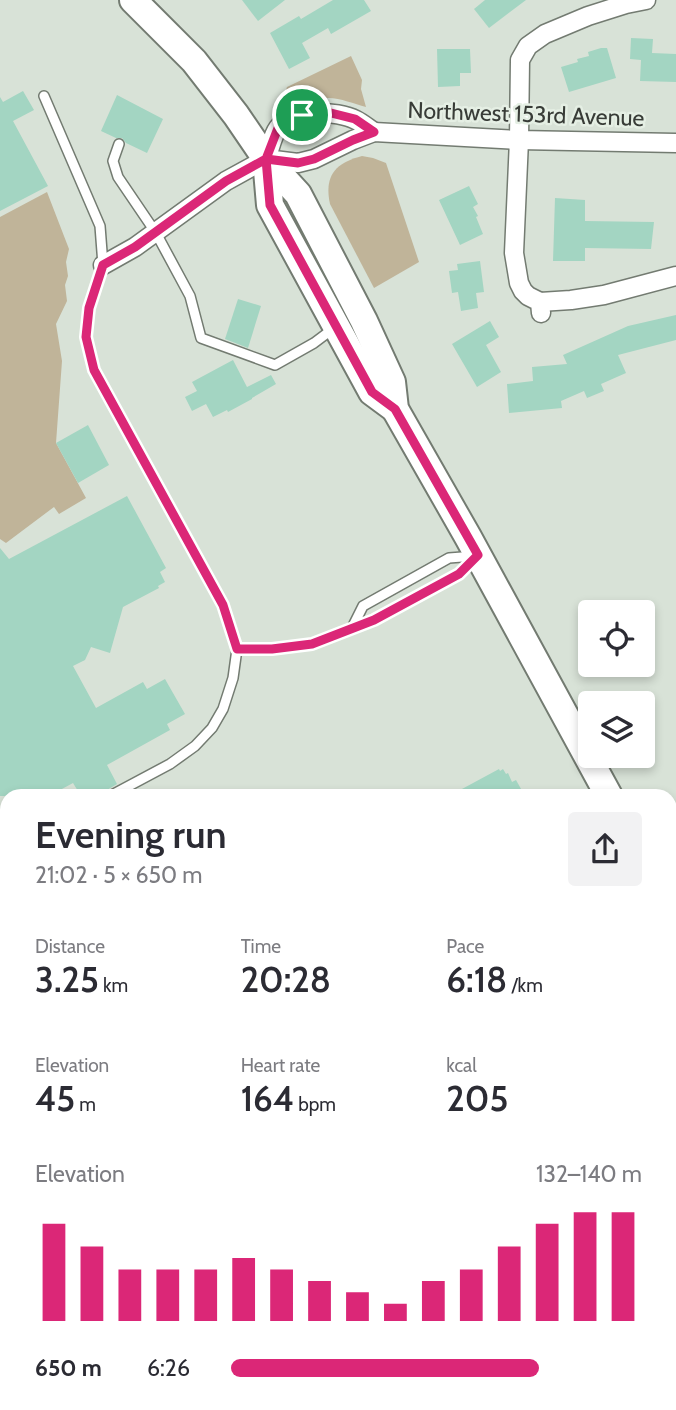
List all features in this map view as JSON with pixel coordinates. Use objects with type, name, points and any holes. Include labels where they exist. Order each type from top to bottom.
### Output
[{"type":"main road","points":[[133,0],[194,61],[266,159],[298,194],[393,382],[395,409]]},
{"type":"main road","points":[[266,159],[270,205],[372,392],[395,409],[605,789]]},
{"type":"street","points":[[646,0],[588,16],[545,34],[528,46],[520,60],[514,253],[523,291],[540,307],[604,295],[676,276]]},
{"type":"street","name":"Northwest 153rd Avenue","points":[[374,132],[355,119],[327,112],[302,115],[290,118],[278,128],[266,159],[298,163],[314,159],[374,132],[519,140],[676,143]]},
{"type":"street","points":[[103,265],[156,233],[226,181],[266,159]]},
{"type":"lane","points":[[44,96],[100,226],[103,265],[89,308],[86,337],[94,370],[223,605],[237,649],[233,678],[223,709],[212,728],[195,747],[123,789]]},
{"type":"lane","points":[[119,144],[113,160],[117,177],[156,233],[190,296],[201,338],[275,365],[336,327]]},
{"type":"lane","points":[[237,649],[272,649],[312,644],[374,620],[459,574],[478,555]]},
{"type":"lane","points":[[352,628],[363,607],[449,558],[478,555]]},
{"type":"shaded area","points":[[351,56],[362,80],[361,89],[366,107],[333,98],[289,102],[287,87]]},
{"type":"shaded area","points":[[362,156],[386,163],[419,262],[374,288],[330,204],[329,194],[330,178],[338,167]]},
{"type":"shaded area","points":[[47,192],[69,249],[65,285],[67,301],[56,324],[62,361],[56,443],[86,498],[59,514],[54,507],[6,543],[0,539],[0,217]]},
{"type":"building","points":[[242,0],[285,0],[258,21]]},
{"type":"building","points":[[333,0],[364,0],[371,11],[331,34],[328,28],[302,43],[310,58],[289,69],[270,33]]},
{"type":"building","points":[[485,0],[526,0],[489,28],[474,9]]},
{"type":"building","points":[[631,38],[653,39],[652,53],[676,54],[676,82],[640,81],[641,60],[630,59]]},
{"type":"building","points":[[607,48],[616,78],[569,92],[561,67],[578,62],[577,59],[589,56],[588,52]]},
{"type":"building","points":[[437,49],[470,49],[471,73],[460,73],[460,86],[438,87]]},
{"type":"building","points":[[23,91],[34,110],[13,121],[48,186],[0,211],[0,97],[3,102]]},
{"type":"building","points":[[117,95],[163,119],[147,153],[126,143],[122,138],[101,131]]},
{"type":"building","points":[[469,186],[478,204],[473,207],[483,234],[460,245],[439,200]]},
{"type":"building","points":[[555,198],[585,200],[585,221],[654,222],[651,249],[585,248],[585,261],[553,261]]},
{"type":"building","points":[[480,261],[484,292],[476,293],[478,308],[461,311],[458,292],[452,293],[449,271],[458,270],[457,264]]},
{"type":"building","points":[[238,299],[261,306],[248,348],[225,339]]},
{"type":"building","points":[[676,315],[676,340],[618,355],[626,373],[601,384],[604,391],[587,398],[584,391],[561,401],[562,408],[509,413],[507,384],[533,381],[532,367],[567,364],[563,355],[628,326]]},
{"type":"building","points":[[490,321],[499,337],[486,345],[501,372],[477,387],[452,344]]},
{"type":"building","points":[[233,360],[247,387],[271,375],[276,384],[228,412],[227,410],[213,417],[206,404],[192,411],[185,397],[197,391],[192,382]]},
{"type":"building","points":[[88,425],[109,465],[78,483],[56,443]]},
{"type":"building","points":[[127,496],[166,568],[160,572],[165,582],[158,586],[159,588],[123,607],[110,653],[91,647],[85,660],[73,666],[96,708],[143,682],[147,689],[165,679],[185,714],[167,724],[170,730],[107,765],[117,784],[109,789],[77,789],[73,783],[62,789],[0,789],[0,548],[9,559]]},
{"type":"building","points":[[503,769],[512,782],[516,780],[521,789],[462,789]]},
{"type":"route","points":[[302,115],[290,118],[278,128],[266,159],[226,181],[156,233],[103,265],[89,308],[86,337],[94,370],[223,605],[237,649],[272,649],[312,644],[374,620],[459,574],[478,555],[395,409],[372,392],[270,205],[266,159],[298,163],[314,159],[374,132],[355,119],[327,112],[302,115]]}]
